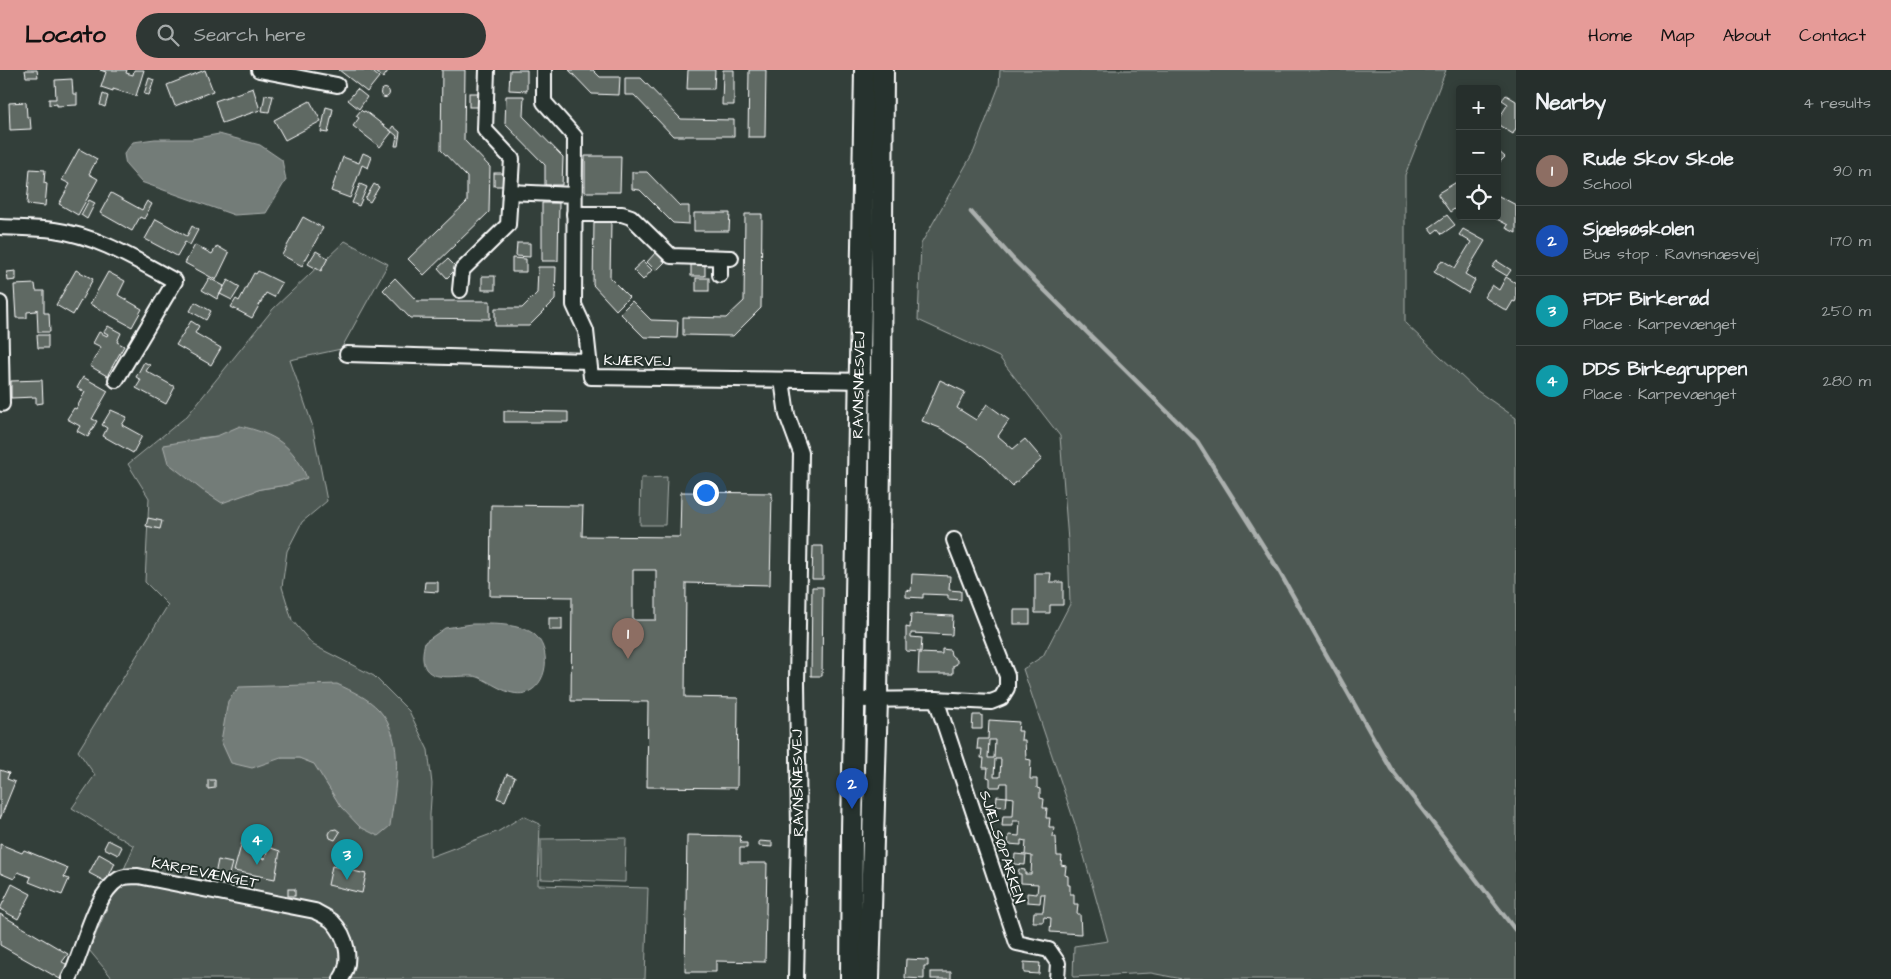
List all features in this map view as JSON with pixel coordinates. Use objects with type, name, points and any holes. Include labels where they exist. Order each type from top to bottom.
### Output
[{"type":"main road","name":"RAVNSNÆSVEJ","points":[[851,979],[865,70]]},
{"type":"main road","name":"RAVNSNÆSVEJ","points":[[869,979],[877,699],[882,70]]},
{"type":"street","points":[[259,70],[337,85]]},
{"type":"street","points":[[460,290],[462,270],[508,225],[512,158],[485,130],[488,70]]},
{"type":"street","points":[[544,70],[544,102],[575,137],[574,305],[586,331],[589,361]]},
{"type":"street","points":[[510,192],[574,195]]},
{"type":"street","points":[[574,214],[622,214],[631,218],[671,256],[726,258],[720,275]]},
{"type":"street","points":[[0,227],[55,230],[84,237],[115,248],[175,281],[116,380]]},
{"type":"street","points":[[0,303],[2,404]]},
{"type":"street","name":"KJÆRVEJ","points":[[347,354],[589,361],[591,377],[859,380],[881,382]]},
{"type":"street","name":"RAVNSNÆSVEJ","points":[[782,380],[787,414],[801,453],[797,683],[799,831],[796,979]]},
{"type":"street","points":[[854,700],[936,699],[991,702],[1000,698],[1007,688],[1007,676],[954,540]]},
{"type":"street","name":"SJÆLSØPARKEN","points":[[936,699],[1017,943],[1049,950],[1058,964],[1057,979]]},
{"type":"street","name":"KARPEVÆNGET","points":[[69,979],[76,966],[82,943],[107,888],[121,878],[138,876],[315,911],[331,920],[344,936],[348,953],[345,973],[341,979]]},
{"type":"shaded area","points":[[1000,70],[1446,70],[1405,175],[1405,323],[1476,390],[1516,418],[1516,979],[1182,979],[1151,973],[1073,977],[1074,946],[1108,941],[1075,824],[1023,669],[1043,656],[1070,604],[1068,541],[1060,436],[999,357],[918,320],[921,244],[974,151],[999,86]]},
{"type":"shaded area","points":[[219,134],[260,145],[282,160],[286,180],[266,213],[234,215],[141,182],[126,165],[124,154],[133,142],[155,139],[192,139]]},
{"type":"shaded area","points":[[345,241],[388,264],[341,349],[290,360],[312,424],[327,501],[302,522],[287,551],[282,587],[292,620],[313,645],[374,676],[409,711],[428,750],[432,784],[430,857],[499,831],[523,816],[540,824],[538,885],[648,888],[645,979],[113,979],[89,950],[134,846],[72,808],[95,775],[78,751],[168,605],[145,582],[149,498],[128,464],[187,416],[273,309]],"holes":[[[217,436],[287,485],[261,489],[222,502],[198,438]],[[393,734],[341,807],[315,764],[299,758],[281,758]]]},
{"type":"shaded area","points":[[240,426],[273,437],[289,449],[296,457],[307,478],[287,485],[261,489],[222,503],[168,463],[163,445],[217,436]]},
{"type":"shaded area","points":[[667,477],[665,525],[640,525],[641,478]]},
{"type":"shaded area","points":[[472,624],[501,624],[529,631],[536,636],[541,643],[545,662],[541,680],[536,687],[522,694],[515,693],[478,677],[443,677],[437,676],[426,669],[423,659],[425,642],[445,628]]},
{"type":"shaded area","points":[[337,684],[359,695],[375,706],[387,722],[393,736],[397,766],[390,826],[378,836],[360,827],[341,807],[314,764],[299,758],[281,758],[252,768],[231,763],[221,741],[228,701],[239,687]]},
{"type":"shaded area","points":[[626,838],[625,882],[541,879],[541,839]]},
{"type":"building","points":[[25,70],[37,70],[38,77],[26,77]]},
{"type":"building","points":[[100,70],[127,70],[126,73],[133,75],[134,70],[144,70],[136,96],[101,87],[106,72]]},
{"type":"building","points":[[205,70],[213,91],[175,106],[167,85]]},
{"type":"building","points":[[339,70],[370,70],[379,77],[367,92]]},
{"type":"building","points":[[442,70],[465,70],[464,140],[490,167],[489,212],[424,275],[408,259],[467,202],[467,177],[441,150]]},
{"type":"building","points":[[510,70],[527,70],[527,91],[509,90]]},
{"type":"building","points":[[569,70],[593,70],[600,77],[620,77],[619,95],[592,94]]},
{"type":"building","points":[[688,70],[715,70],[714,89],[687,89]]},
{"type":"building","points":[[723,70],[734,70],[734,105],[722,105]]},
{"type":"building","points":[[749,70],[766,70],[765,137],[748,137]]},
{"type":"building","points":[[375,71],[388,71],[383,78]]},
{"type":"building","points":[[149,78],[154,80],[149,95],[144,94]]},
{"type":"building","points":[[625,78],[641,78],[681,119],[734,120],[734,136],[673,136],[634,95],[625,95]]},
{"type":"building","points":[[72,79],[73,94],[77,94],[77,105],[49,105],[49,99],[56,99],[55,80]]},
{"type":"building","points":[[253,88],[260,110],[222,123],[215,101]]},
{"type":"building","points":[[357,89],[367,97],[359,109],[348,100]]},
{"type":"building","points":[[385,89],[389,93],[385,97],[381,93]]},
{"type":"building","points":[[469,93],[482,93],[482,107],[469,107]]},
{"type":"building","points":[[103,94],[108,96],[105,107],[100,105]]},
{"type":"building","points":[[265,95],[273,96],[269,112],[262,111]]},
{"type":"building","points":[[1506,95],[1516,101],[1516,128],[1513,134],[1501,126],[1501,115],[1508,104],[1502,100]]},
{"type":"building","points":[[506,96],[524,96],[523,116],[563,157],[562,185],[545,185],[545,165],[505,124]]},
{"type":"building","points":[[310,101],[321,121],[285,140],[274,120]]},
{"type":"building","points":[[26,102],[27,117],[30,117],[31,129],[10,130],[9,103]]},
{"type":"building","points":[[326,107],[333,109],[328,133],[321,132]]},
{"type":"building","points":[[361,110],[392,132],[380,147],[353,126],[359,118],[356,116]]},
{"type":"building","points":[[393,126],[400,132],[398,146],[395,146],[397,136],[390,130]]},
{"type":"building","points":[[79,149],[97,159],[89,174],[98,179],[78,215],[59,204],[70,184],[62,180]]},
{"type":"building","points":[[363,153],[372,157],[368,168],[362,165],[350,198],[331,191],[343,157],[359,163]]},
{"type":"building","points":[[585,156],[621,156],[620,192],[585,192]]},
{"type":"building","points":[[30,169],[45,170],[44,183],[47,184],[45,206],[27,204]]},
{"type":"building","points":[[632,172],[647,172],[680,206],[689,206],[689,224],[673,223],[640,190],[632,189]]},
{"type":"building","points":[[494,173],[508,173],[508,186],[494,186]]},
{"type":"building","points":[[1456,182],[1456,208],[1450,212],[1438,193]]},
{"type":"building","points":[[360,184],[367,187],[359,206],[352,203]]},
{"type":"building","points":[[374,184],[379,187],[370,202],[365,199]]},
{"type":"building","points":[[111,193],[142,210],[147,201],[152,204],[144,219],[140,217],[132,231],[100,213]]},
{"type":"building","points":[[1501,197],[1516,205],[1516,233],[1506,228],[1508,225],[1499,220],[1501,220]]},
{"type":"building","points":[[89,200],[95,203],[87,219],[81,215]]},
{"type":"building","points":[[542,203],[559,203],[558,261],[542,261]]},
{"type":"building","points":[[694,213],[730,213],[729,231],[694,231]]},
{"type":"building","points":[[745,214],[762,214],[761,308],[733,336],[683,335],[683,317],[726,318],[744,301]]},
{"type":"building","points":[[1447,215],[1455,225],[1442,234],[1438,229],[1433,233],[1429,228]]},
{"type":"building","points":[[303,217],[323,228],[302,266],[282,255]]},
{"type":"building","points":[[156,219],[187,236],[192,226],[198,230],[190,245],[185,242],[177,256],[145,239]]},
{"type":"building","points":[[594,222],[611,222],[610,278],[629,297],[616,310],[593,285]]},
{"type":"building","points":[[1463,229],[1485,241],[1465,274],[1475,280],[1468,293],[1434,272],[1442,260],[1455,268],[1471,242],[1459,235]]},
{"type":"building","points":[[517,243],[530,243],[530,257],[516,256]]},
{"type":"building","points":[[195,245],[212,254],[217,246],[229,253],[216,280],[185,263]]},
{"type":"building","points":[[316,251],[328,258],[321,271],[308,264]]},
{"type":"building","points":[[656,252],[665,262],[656,271],[647,262]]},
{"type":"building","points":[[512,258],[526,259],[526,272],[512,272]]},
{"type":"building","points":[[448,259],[457,268],[447,278],[438,268]]},
{"type":"building","points":[[643,261],[652,270],[643,280],[633,270]]},
{"type":"building","points":[[1497,261],[1511,270],[1507,276],[1492,267]]},
{"type":"building","points":[[691,262],[705,262],[705,276],[691,276]]},
{"type":"building","points":[[538,267],[556,267],[555,300],[529,326],[495,326],[495,308],[522,308],[537,293]]},
{"type":"building","points":[[76,270],[93,279],[73,315],[56,305]]},
{"type":"building","points":[[16,271],[16,280],[8,281],[7,272]]},
{"type":"building","points":[[258,271],[282,283],[274,297],[266,293],[252,318],[231,307],[236,299],[239,301],[254,273],[256,274]]},
{"type":"building","points":[[108,272],[125,281],[118,295],[142,309],[132,327],[90,304]]},
{"type":"building","points":[[482,276],[495,276],[495,290],[482,290]]},
{"type":"building","points":[[1506,277],[1516,283],[1516,300],[1515,302],[1513,301],[1507,311],[1484,297],[1492,285],[1499,290]]},
{"type":"building","points":[[209,278],[224,286],[217,299],[202,290]]},
{"type":"building","points":[[395,278],[417,301],[490,301],[490,319],[410,318],[383,290]]},
{"type":"building","points":[[696,278],[709,278],[709,291],[696,291]]},
{"type":"building","points":[[228,280],[240,287],[232,300],[220,294]]},
{"type":"building","points":[[35,284],[36,291],[44,291],[44,313],[49,313],[50,332],[38,332],[37,309],[36,311],[27,312],[27,318],[16,318],[14,285]]},
{"type":"building","points":[[632,301],[651,320],[678,321],[677,338],[644,337],[620,313]]},
{"type":"building","points":[[195,302],[211,311],[206,320],[190,311]]},
{"type":"building","points":[[191,321],[199,326],[195,333],[221,348],[211,365],[176,345]]},
{"type":"building","points":[[108,326],[121,333],[117,342],[124,346],[107,376],[90,366],[101,347],[93,343],[99,332],[107,336],[108,334],[104,332]]},
{"type":"building","points":[[37,335],[48,335],[48,348],[38,348]]},
{"type":"building","points":[[144,362],[150,365],[146,371],[175,387],[166,404],[136,388],[141,380],[136,377]]},
{"type":"building","points":[[83,377],[108,391],[92,419],[97,421],[88,437],[77,431],[80,426],[67,419],[74,408],[76,409],[85,392],[77,388]]},
{"type":"building","points":[[42,380],[43,403],[36,404],[36,397],[11,398],[11,381]]},
{"type":"building","points":[[940,380],[965,392],[957,408],[976,420],[987,404],[1009,420],[998,436],[1013,449],[1025,439],[1042,459],[1012,486],[986,459],[972,448],[940,428],[922,421]]},
{"type":"building","points":[[111,410],[127,417],[122,425],[142,436],[133,453],[103,436],[107,428],[102,425]]},
{"type":"building","points":[[504,411],[568,412],[568,422],[504,422]]},
{"type":"building","points":[[681,492],[772,493],[770,585],[686,583],[685,697],[738,698],[737,788],[647,787],[648,702],[571,701],[572,597],[490,596],[491,505],[583,506],[582,536],[680,537]],"holes":[[[633,570],[656,570],[656,620],[633,620]]]},
{"type":"building","points":[[148,518],[162,521],[160,529],[146,526]]},
{"type":"building","points":[[813,546],[823,546],[823,579],[812,579]]},
{"type":"building","points":[[1035,573],[1051,573],[1050,582],[1063,582],[1063,605],[1050,605],[1050,613],[1035,613]]},
{"type":"building","points":[[912,574],[950,576],[949,590],[961,591],[961,600],[948,599],[948,595],[923,594],[923,598],[906,597],[906,590],[911,591]]},
{"type":"building","points":[[425,582],[438,582],[438,592],[424,591]]},
{"type":"building","points":[[812,587],[823,587],[822,676],[811,676]]},
{"type":"building","points":[[1014,610],[1030,610],[1030,624],[1014,624]]},
{"type":"building","points":[[911,614],[953,616],[952,635],[911,633],[911,637],[922,638],[921,652],[906,651],[906,627],[910,628]]},
{"type":"building","points":[[549,618],[562,618],[562,630],[549,630]]},
{"type":"building","points":[[942,649],[950,650],[951,655],[957,660],[957,664],[953,666],[953,674],[918,674],[919,653],[942,654]]},
{"type":"building","points":[[973,715],[982,715],[982,729],[972,729]]},
{"type":"building","points":[[989,720],[1019,722],[1018,731],[1022,731],[1021,740],[1025,740],[1026,759],[1031,760],[1030,779],[1037,779],[1040,798],[1044,799],[1043,808],[1047,808],[1046,818],[1050,818],[1049,827],[1054,827],[1053,837],[1056,837],[1057,856],[1062,856],[1061,865],[1066,866],[1065,875],[1068,876],[1070,894],[1074,894],[1074,904],[1078,904],[1077,914],[1080,914],[1081,934],[1050,932],[1051,918],[1044,917],[1043,922],[1033,922],[1034,912],[1043,912],[1045,894],[1041,894],[1040,903],[1027,902],[1027,893],[1037,894],[1038,884],[1021,883],[1021,874],[1018,874],[1019,869],[1025,870],[1025,874],[1031,874],[1032,856],[1026,855],[1025,865],[1014,864],[1015,854],[1025,855],[1026,841],[1021,840],[1021,845],[1008,844],[1009,835],[1019,836],[1020,821],[1013,821],[1013,826],[1002,826],[1003,816],[1013,816],[1014,798],[1007,797],[1007,783],[1001,783],[1000,787],[990,787],[990,778],[987,777],[988,768],[983,768],[984,758],[981,758],[982,749],[977,749],[978,739],[988,739]],"holes":[[[989,740],[995,740],[994,758],[988,758]],[[995,759],[1001,759],[1000,777],[994,777]]]},
{"type":"building","points":[[0,770],[9,773],[7,779],[15,782],[0,819]]},
{"type":"building","points":[[507,774],[515,777],[505,801],[497,798]]},
{"type":"building","points":[[208,780],[215,780],[215,788],[208,789]]},
{"type":"building","points":[[997,796],[1007,797],[1006,807],[996,806]]},
{"type":"building","points":[[336,829],[340,832],[335,840],[330,838],[329,834],[331,830]]},
{"type":"building","points":[[687,835],[740,836],[741,843],[747,843],[747,848],[740,848],[740,863],[767,863],[765,962],[716,961],[716,972],[685,972]]},
{"type":"building","points":[[108,840],[122,847],[118,855],[104,848]]},
{"type":"building","points":[[759,841],[772,842],[772,847],[759,846]]},
{"type":"building","points":[[242,842],[258,846],[256,857],[265,859],[268,847],[280,851],[275,879],[234,871]]},
{"type":"building","points":[[0,844],[22,853],[24,850],[68,868],[64,877],[69,879],[62,895],[29,882],[31,877],[18,872],[14,879],[0,873]]},
{"type":"building","points":[[99,854],[115,863],[106,882],[89,873]]},
{"type":"building","points":[[218,860],[232,863],[228,878],[215,875]]},
{"type":"building","points":[[332,866],[366,874],[362,893],[328,885]]},
{"type":"building","points":[[12,884],[31,894],[18,919],[0,909]]},
{"type":"building","points":[[288,889],[295,889],[295,896],[288,896]]},
{"type":"building","points":[[0,914],[68,954],[62,962],[68,965],[60,979],[0,945]]},
{"type":"building","points":[[906,959],[928,960],[928,966],[924,966],[924,979],[905,978]]},
{"type":"building","points":[[1024,962],[1040,963],[1039,974],[1024,973]]},
{"type":"building","points":[[931,972],[951,972],[951,979],[931,979]]},
{"type":"waterway","points":[[971,212],[1012,258],[1197,441],[1279,571],[1391,769],[1516,931]]},
{"type":"place","name":"Rude Skov Skole","points":[[628,659]]},
{"type":"place","name":"Sjælsøskolen","points":[[852,809]]},
{"type":"place","name":"DDS Birkegruppen","points":[[257,865]]},
{"type":"place","name":"FDF Birkerød","points":[[347,880]]}]
